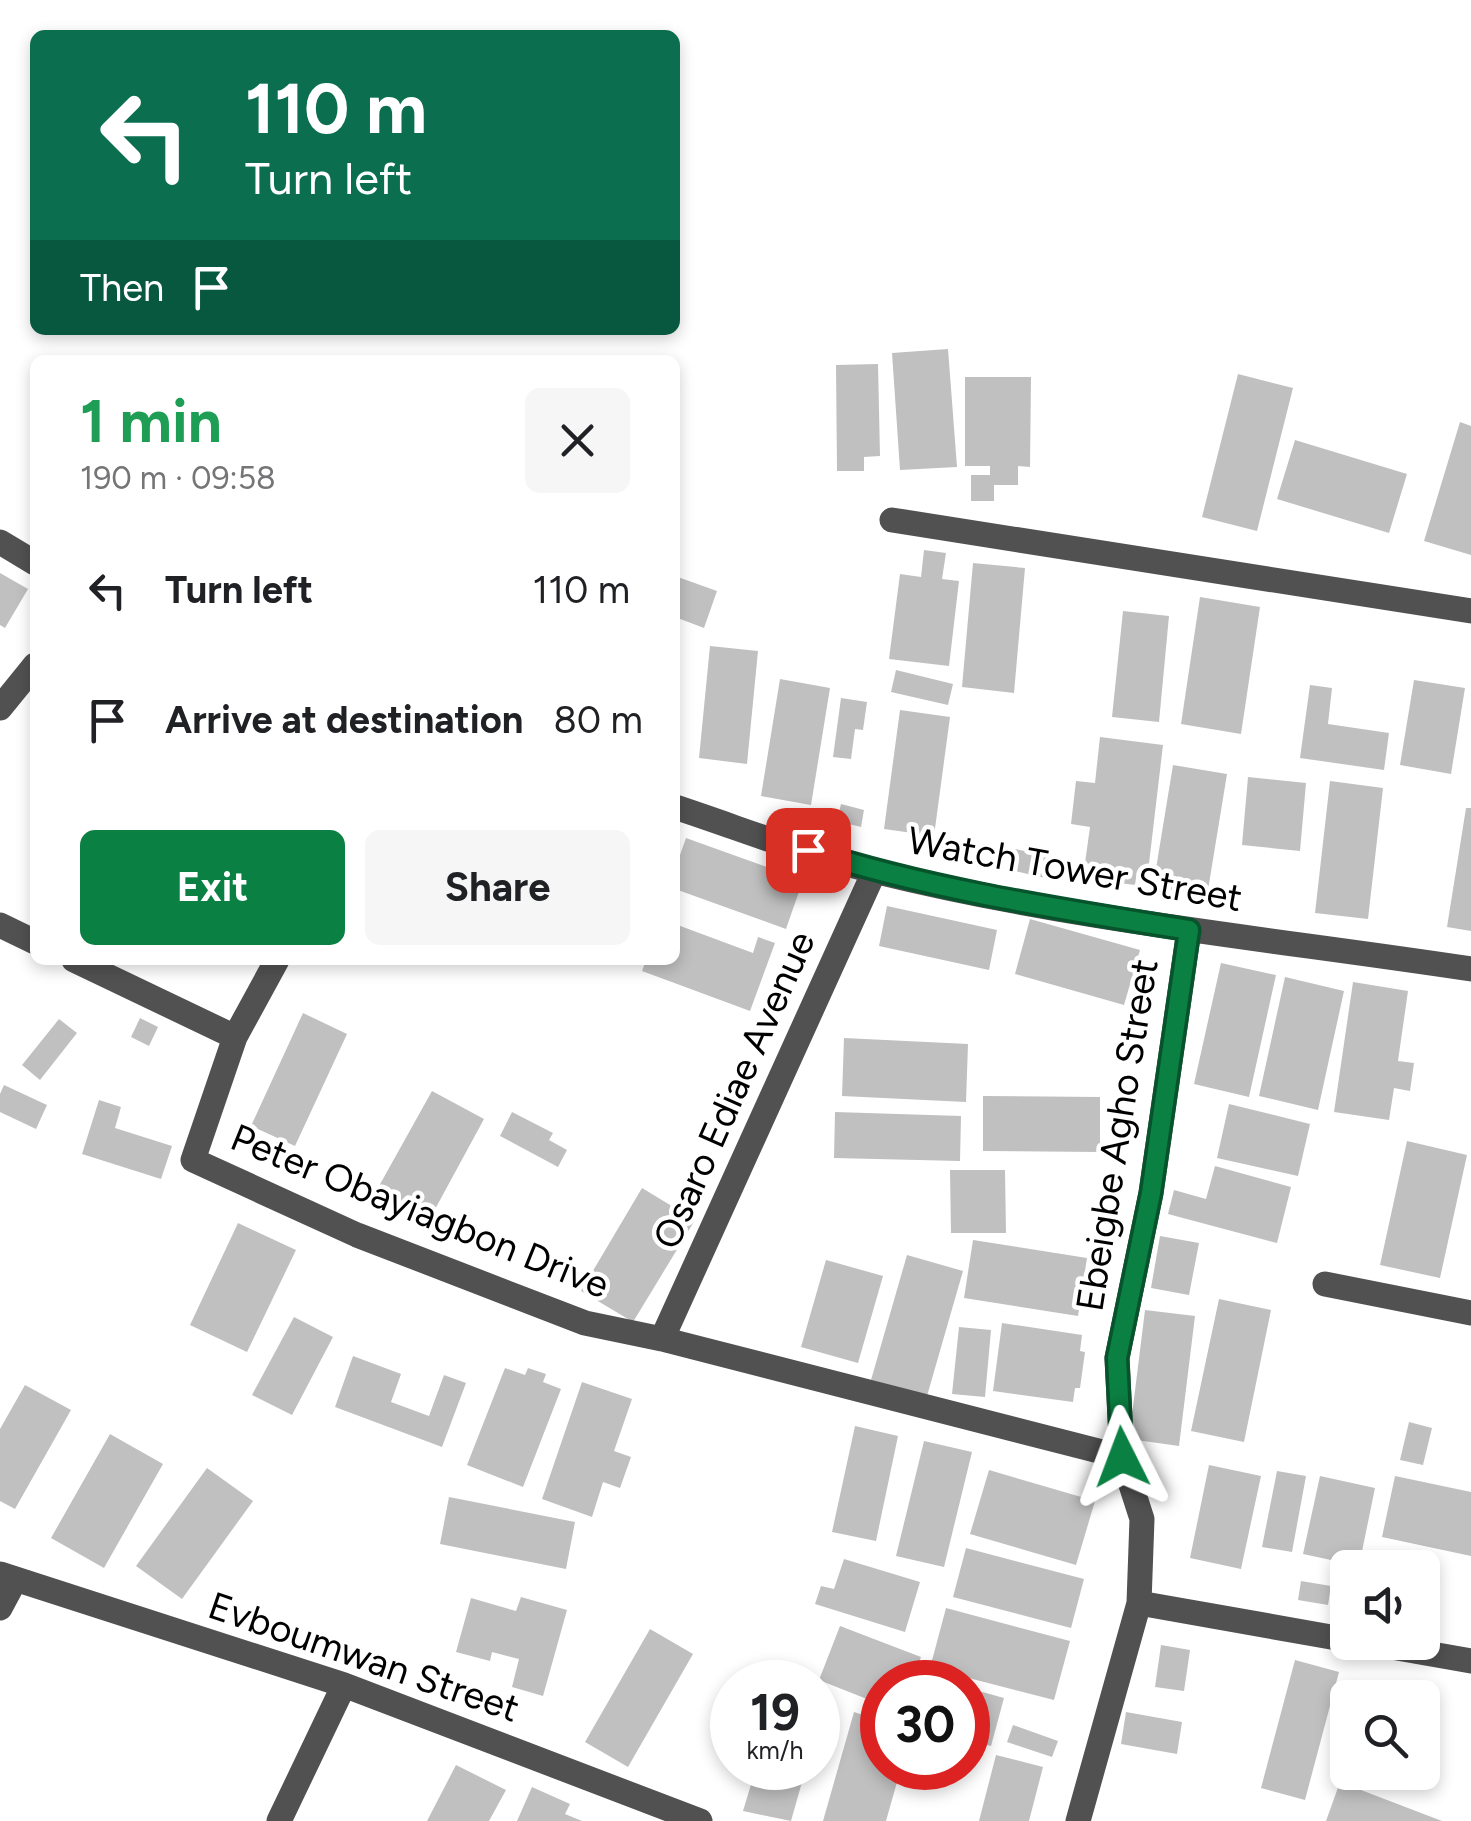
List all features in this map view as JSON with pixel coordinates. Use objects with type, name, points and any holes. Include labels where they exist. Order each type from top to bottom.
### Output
[{"type":"street","points":[[892,520],[1471,611]]},
{"type":"street","points":[[0,542],[30,560]]},
{"type":"street","points":[[0,708],[30,671]]},
{"type":"street","name":"Watch Tower Street","points":[[680,809],[874,872],[996,898],[1189,930],[1471,969]]},
{"type":"street","name":"Osaro Ediae Avenue","points":[[662,1339],[874,872]]},
{"type":"street","points":[[0,925],[30,940]]},
{"type":"street","name":"Ebeigbe Agho Street","points":[[1078,1821],[1139,1604],[1142,1520],[1122,1457],[1117,1358],[1151,1193],[1189,930]]},
{"type":"street","points":[[84,965],[235,1037]]},
{"type":"street","name":"Peter Obayiagbon Drive","points":[[275,965],[235,1037],[193,1160],[358,1234],[584,1323],[662,1339],[1122,1457]]},
{"type":"street","points":[[1325,1284],[1471,1313]]},
{"type":"street","points":[[0,1608],[8,1577]]},
{"type":"street","name":"Evboumwan Street","points":[[8,1577],[344,1684],[656,1813],[700,1821]]},
{"type":"street","points":[[1139,1604],[1330,1637]]},
{"type":"street","points":[[1440,1656],[1471,1662]]},
{"type":"street","points":[[279,1821],[344,1684]]},
{"type":"building","points":[[948,349],[957,467],[900,470],[892,353]]},
{"type":"building","points":[[878,364],[880,456],[864,457],[864,471],[837,471],[836,365]]},
{"type":"building","points":[[1238,374],[1293,388],[1257,531],[1202,517]]},
{"type":"building","points":[[965,377],[1031,377],[1030,467],[1018,466],[1018,485],[994,485],[994,501],[971,501],[971,475],[990,475],[990,466],[965,466]]},
{"type":"building","points":[[1460,422],[1471,426],[1471,555],[1424,541]]},
{"type":"building","points":[[1295,440],[1407,474],[1389,533],[1277,499]]},
{"type":"building","points":[[924,550],[946,553],[942,579],[959,581],[949,666],[889,659],[900,574],[921,577]]},
{"type":"building","points":[[973,563],[1025,568],[1014,693],[962,687]]},
{"type":"building","points":[[0,573],[28,589],[5,628],[0,625]]},
{"type":"building","points":[[680,578],[717,591],[704,628],[680,619]]},
{"type":"building","points":[[1200,597],[1260,607],[1241,734],[1181,724]]},
{"type":"building","points":[[1123,611],[1169,616],[1159,722],[1112,717]]},
{"type":"building","points":[[710,646],[758,651],[747,764],[699,758]]},
{"type":"building","points":[[896,670],[953,684],[948,705],[891,692]]},
{"type":"building","points":[[780,679],[830,688],[811,805],[761,796]]},
{"type":"building","points":[[1414,680],[1465,688],[1451,774],[1400,765]]},
{"type":"building","points":[[1310,685],[1332,688],[1328,724],[1389,733],[1384,770],[1300,758]]},
{"type":"building","points":[[841,698],[867,702],[863,730],[855,729],[851,759],[833,757]]},
{"type":"building","points":[[900,710],[950,717],[934,836],[884,829]]},
{"type":"building","points":[[1100,737],[1163,745],[1148,872],[1137,871],[1135,885],[1089,879],[1091,864],[1085,863],[1090,827],[1071,824],[1076,781],[1095,783]]},
{"type":"building","points":[[1173,765],[1227,774],[1207,896],[1153,887]]},
{"type":"building","points":[[1248,777],[1306,783],[1300,851],[1242,845]]},
{"type":"building","points":[[1330,781],[1383,788],[1368,919],[1315,913]]},
{"type":"building","points":[[841,804],[864,810],[861,827],[837,821]]},
{"type":"building","points":[[1466,808],[1471,808],[1471,931],[1447,927]]},
{"type":"building","points":[[686,838],[803,880],[786,929],[680,891],[680,855]]},
{"type":"building","points":[[1015,849],[1049,856],[1045,878],[1011,870]]},
{"type":"building","points":[[887,906],[997,930],[989,970],[879,946]]},
{"type":"building","points":[[1030,919],[1140,950],[1124,1005],[1015,974]]},
{"type":"building","points":[[680,926],[753,953],[758,937],[775,943],[750,1011],[642,971],[644,965],[680,965]]},
{"type":"building","points":[[1221,963],[1276,975],[1249,1097],[1194,1084]]},
{"type":"building","points":[[1285,977],[1344,991],[1318,1110],[1259,1096]]},
{"type":"building","points":[[1353,982],[1408,991],[1398,1061],[1414,1063],[1410,1091],[1394,1088],[1389,1120],[1334,1112]]},
{"type":"building","points":[[303,1013],[347,1034],[295,1146],[251,1126]]},
{"type":"building","points":[[140,1018],[158,1027],[149,1046],[131,1037]]},
{"type":"building","points":[[59,1019],[77,1033],[40,1080],[22,1065]]},
{"type":"building","points":[[844,1038],[968,1044],[966,1102],[842,1096]]},
{"type":"building","points":[[4,1085],[47,1105],[36,1129],[0,1112]]},
{"type":"building","points":[[432,1091],[484,1119],[427,1224],[374,1195]]},
{"type":"building","points":[[983,1096],[1100,1097],[1100,1152],[983,1151]]},
{"type":"building","points":[[99,1100],[121,1107],[115,1128],[172,1146],[161,1179],[82,1154]]},
{"type":"building","points":[[1229,1104],[1310,1124],[1298,1176],[1217,1158]]},
{"type":"building","points":[[512,1112],[553,1133],[549,1140],[567,1150],[558,1167],[500,1136]]},
{"type":"building","points":[[835,1112],[961,1116],[960,1161],[834,1158]]},
{"type":"building","points":[[1407,1141],[1467,1155],[1440,1278],[1380,1265]]},
{"type":"building","points":[[1215,1166],[1291,1187],[1277,1243],[1168,1214],[1174,1190],[1206,1199]]},
{"type":"building","points":[[950,1170],[1005,1170],[1006,1233],[951,1233]]},
{"type":"building","points":[[642,1188],[695,1220],[633,1322],[581,1291]]},
{"type":"building","points":[[238,1223],[296,1250],[247,1352],[190,1325]]},
{"type":"building","points":[[1160,1236],[1199,1243],[1189,1295],[1151,1288]]},
{"type":"building","points":[[973,1240],[1087,1258],[1078,1316],[964,1298]]},
{"type":"building","points":[[907,1255],[963,1271],[927,1396],[871,1380]]},
{"type":"building","points":[[826,1260],[883,1276],[858,1363],[801,1347]]},
{"type":"building","points":[[1219,1299],[1271,1310],[1244,1442],[1191,1431]]},
{"type":"building","points":[[1145,1310],[1195,1316],[1179,1446],[1129,1439]]},
{"type":"building","points":[[294,1317],[333,1337],[292,1415],[252,1395]]},
{"type":"building","points":[[1002,1323],[1082,1335],[1080,1351],[1085,1352],[1080,1388],[1075,1388],[1073,1402],[993,1391]]},
{"type":"building","points":[[959,1327],[991,1330],[985,1397],[952,1394]]},
{"type":"building","points":[[353,1356],[401,1374],[391,1402],[429,1416],[444,1375],[466,1383],[442,1447],[335,1407]]},
{"type":"building","points":[[505,1368],[525,1375],[528,1368],[546,1374],[543,1382],[561,1389],[523,1487],[467,1465]]},
{"type":"building","points":[[582,1382],[632,1399],[614,1451],[631,1457],[620,1488],[603,1482],[592,1517],[542,1499]]},
{"type":"building","points":[[25,1385],[71,1410],[15,1509],[0,1501],[0,1429]]},
{"type":"building","points":[[1409,1422],[1432,1428],[1423,1465],[1400,1460]]},
{"type":"building","points":[[855,1426],[898,1436],[876,1541],[832,1532]]},
{"type":"building","points":[[110,1434],[163,1464],[104,1568],[51,1538]]},
{"type":"building","points":[[924,1441],[972,1452],[944,1567],[896,1556]]},
{"type":"building","points":[[1209,1465],[1261,1476],[1241,1569],[1190,1558]]},
{"type":"building","points":[[207,1468],[253,1501],[182,1599],[136,1566]]},
{"type":"building","points":[[989,1470],[1095,1501],[1076,1565],[970,1534]]},
{"type":"building","points":[[1277,1471],[1306,1476],[1292,1552],[1262,1547]]},
{"type":"building","points":[[1320,1476],[1375,1488],[1362,1550],[1330,1550],[1330,1560],[1303,1554]]},
{"type":"building","points":[[1395,1476],[1471,1492],[1471,1556],[1382,1537]]},
{"type":"building","points":[[449,1497],[575,1522],[566,1569],[440,1544]]},
{"type":"building","points":[[966,1548],[1084,1579],[1071,1628],[953,1597]]},
{"type":"building","points":[[844,1559],[920,1582],[905,1632],[815,1604],[821,1586],[834,1589]]},
{"type":"building","points":[[1301,1581],[1330,1586],[1328,1605],[1298,1600]]},
{"type":"building","points":[[521,1597],[567,1610],[543,1696],[512,1687],[519,1659],[492,1652],[490,1661],[456,1652],[471,1598],[516,1611]]},
{"type":"building","points":[[946,1608],[1070,1641],[1054,1700],[990,1683],[990,1660],[932,1660]]},
{"type":"building","points":[[840,1626],[921,1657],[860,1660],[860,1696],[840,1688],[840,1660],[827,1660]]},
{"type":"building","points":[[650,1629],[693,1654],[628,1767],[585,1742]]},
{"type":"building","points":[[1161,1645],[1190,1650],[1184,1691],[1155,1687]]},
{"type":"building","points":[[1295,1660],[1339,1672],[1337,1680],[1330,1680],[1330,1706],[1305,1800],[1261,1788]]},
{"type":"building","points":[[990,1694],[1004,1698],[990,1746]]},
{"type":"building","points":[[854,1712],[860,1714],[860,1790],[895,1790],[886,1821],[823,1821],[832,1790],[840,1790],[840,1761]]},
{"type":"building","points":[[1126,1712],[1182,1722],[1177,1754],[1121,1744]]},
{"type":"building","points":[[1013,1725],[1058,1741],[1052,1757],[1007,1742]]},
{"type":"building","points":[[996,1755],[1043,1767],[1029,1821],[979,1821]]},
{"type":"building","points":[[456,1765],[506,1790],[489,1821],[427,1821]]},
{"type":"building","points":[[532,1787],[570,1804],[565,1814],[582,1821],[517,1821]]},
{"type":"building","points":[[749,1790],[800,1790],[791,1821],[743,1811]]},
{"type":"building","points":[[1337,1790],[1361,1790],[1442,1821],[1326,1821]]},
{"type":"route","points":[[808,850],[874,872],[996,898],[1189,930],[1151,1193],[1117,1358],[1122,1457]]}]
